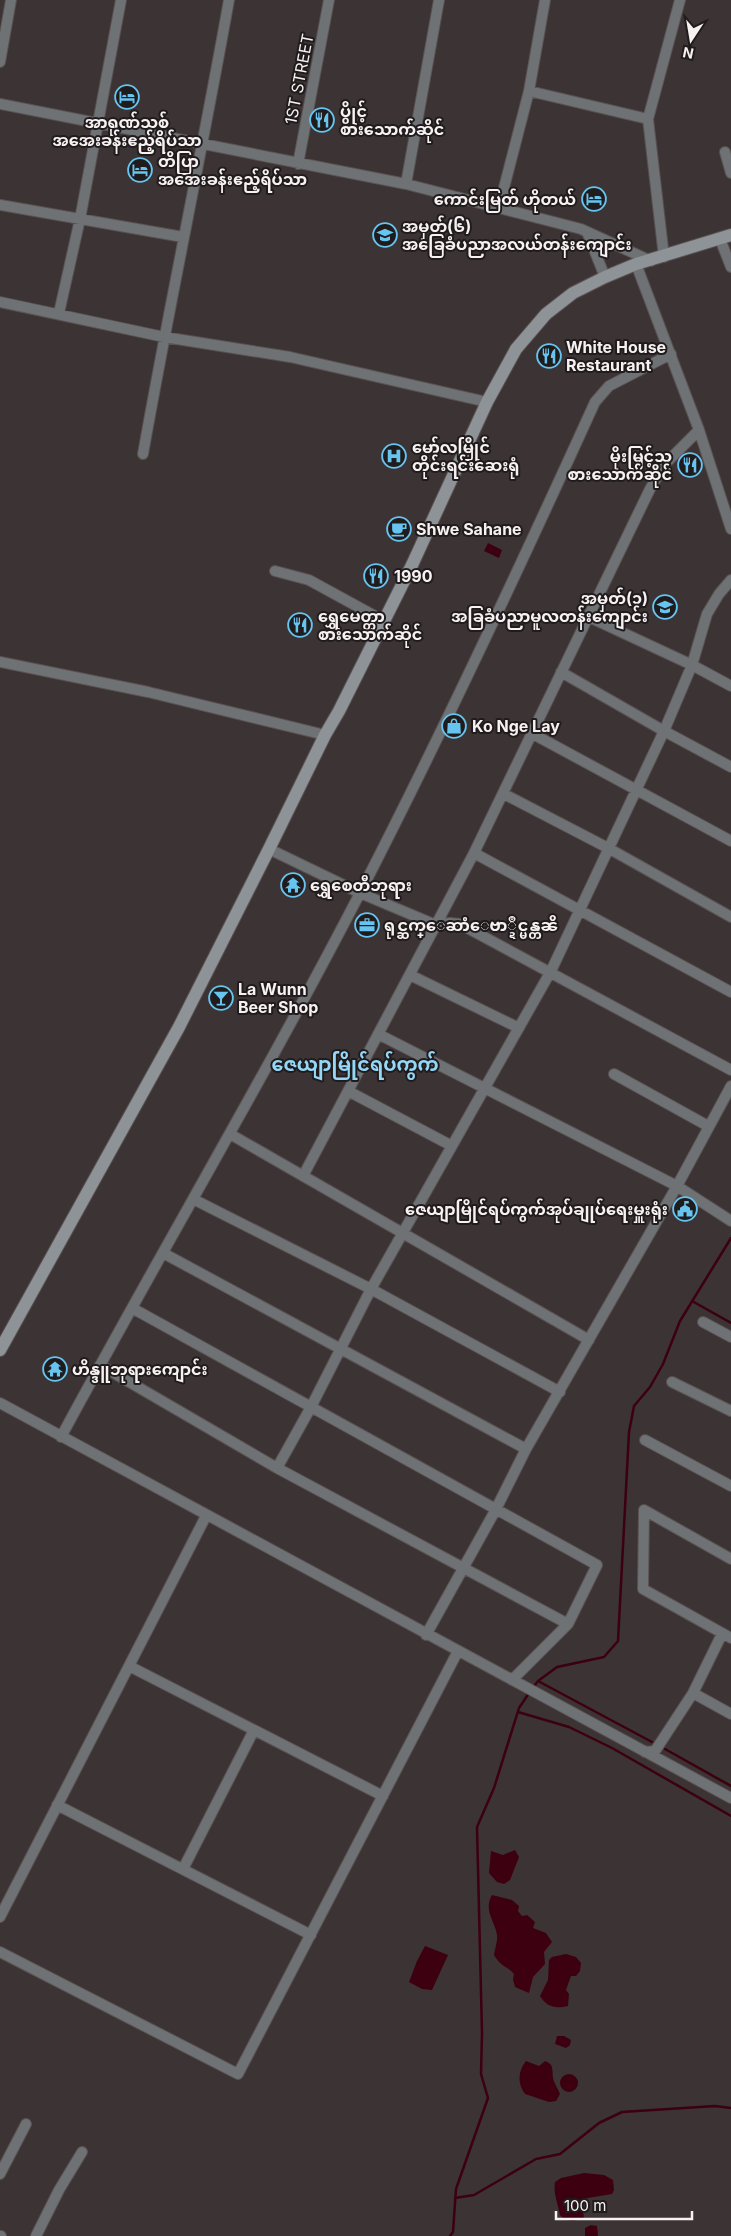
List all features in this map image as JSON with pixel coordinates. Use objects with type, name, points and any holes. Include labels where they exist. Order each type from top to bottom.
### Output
[{"type":"main road","points":[[0,1350],[179,1027],[384,621],[487,402],[516,349],[546,314],[573,293],[605,276],[636,264],[726,237]]},
{"type":"street","points":[[0,62],[11,0]]},
{"type":"street","points":[[59,314],[80,218],[121,0]]},
{"type":"street","points":[[143,454],[229,0]]},
{"type":"street","name":"1ST STREET","points":[[298,164],[329,0]]},
{"type":"street","points":[[406,184],[440,0]]},
{"type":"street","points":[[499,207],[529,91],[545,0]]},
{"type":"street","points":[[664,257],[648,119],[680,0]]},
{"type":"street","points":[[529,91],[648,119]]},
{"type":"street","points":[[0,104],[406,184],[588,232],[650,261]]},
{"type":"street","points":[[725,152],[731,173]]},
{"type":"street","points":[[0,205],[183,236]]},
{"type":"street","points":[[588,232],[605,276]]},
{"type":"street","points":[[726,237],[731,268]]},
{"type":"street","points":[[636,264],[699,430],[731,529]]},
{"type":"street","points":[[0,302],[164,337],[290,357],[487,402]]},
{"type":"street","points":[[61,1437],[230,1134],[360,893],[517,571],[595,402],[609,386],[671,354]]},
{"type":"street","points":[[303,1176],[504,794],[650,489],[664,465],[699,430]]},
{"type":"street","points":[[275,571],[309,580],[384,621]]},
{"type":"street","points":[[277,1468],[311,1407],[370,1289],[551,971],[664,731],[692,665],[708,614],[719,594],[731,580]]},
{"type":"street","points":[[589,617],[692,665],[731,686]]},
{"type":"street","points":[[0,662],[148,692],[325,735]]},
{"type":"street","points":[[561,672],[731,767]]},
{"type":"street","points":[[533,734],[731,840]]},
{"type":"street","points":[[504,794],[608,848],[731,917]]},
{"type":"street","points":[[269,849],[360,893],[436,925],[460,924],[551,971],[731,1070]]},
{"type":"street","points":[[474,853],[731,992]]},
{"type":"street","points":[[410,975],[519,1028]]},
{"type":"street","points":[[378,1034],[677,1186],[731,1221]]},
{"type":"street","points":[[614,1074],[708,1126]]},
{"type":"street","points":[[426,1634],[495,1511],[526,1449],[677,1186],[731,1086]]},
{"type":"street","points":[[348,1091],[452,1146]]},
{"type":"street","points":[[230,1134],[589,1340]]},
{"type":"street","points":[[193,1199],[370,1289],[560,1392]]},
{"type":"street","points":[[163,1253],[526,1449]]},
{"type":"street","points":[[132,1308],[495,1511],[597,1565],[568,1624],[516,1682]]},
{"type":"street","points":[[703,1322],[731,1337]]},
{"type":"street","points":[[100,1365],[277,1468],[568,1624]]},
{"type":"street","points":[[672,1382],[731,1411]]},
{"type":"street","points":[[0,1404],[731,1798]]},
{"type":"street","points":[[645,1440],[731,1486]]},
{"type":"street","points":[[645,1752],[655,1751],[693,1694],[727,1636],[643,1590],[644,1510],[731,1559]]},
{"type":"street","points":[[0,1917],[206,1516]]},
{"type":"street","points":[[0,1952],[238,2074],[458,1651]]},
{"type":"street","points":[[129,1666],[384,1796]]},
{"type":"street","points":[[693,1694],[731,1714]]},
{"type":"street","points":[[184,1869],[254,1730]]},
{"type":"street","points":[[57,1805],[311,1935]]},
{"type":"street","points":[[0,2174],[26,2124]]},
{"type":"street","points":[[36,2236],[59,2190],[82,2152]]},
{"type":"shaded area","points":[[488,543],[502,550],[499,558],[484,551]]},
{"type":"shaded area","points":[[515,1850],[519,1857],[510,1880],[504,1884],[497,1882],[489,1873],[491,1851],[503,1855]]},
{"type":"shaded area","points":[[492,1895],[512,1900],[519,1906],[518,1911],[522,1916],[527,1915],[535,1922],[533,1928],[546,1933],[552,1942],[544,1952],[545,1964],[533,1977],[529,1993],[515,1987],[514,1974],[499,1962],[494,1955],[497,1937],[489,1911]]},
{"type":"shaded area","points":[[425,1946],[448,1955],[432,1990],[422,1989],[409,1982]]},
{"type":"shaded area","points":[[566,1954],[576,1957],[581,1963],[580,1971],[576,1976],[571,1976],[566,1990],[569,1994],[568,2006],[552,2006],[546,2003],[540,1996],[548,1980],[549,1960],[552,1957]]},
{"type":"shaded area","points":[[557,2036],[564,2036],[571,2040],[570,2045],[566,2048],[555,2044]]},
{"type":"shaded area","points":[[526,2061],[539,2066],[545,2061],[551,2065],[554,2080],[560,2094],[556,2101],[549,2102],[525,2094],[522,2090],[520,2081],[521,2069]]},
{"type":"shaded area","points":[[569,2074],[575,2077],[578,2083],[575,2089],[569,2092],[563,2089],[560,2083],[563,2077]]},
{"type":"shaded area","points":[[584,2173],[604,2175],[613,2180],[614,2190],[612,2194],[582,2199],[584,2217],[575,2220],[565,2219],[560,2215],[555,2194],[555,2182],[561,2178]]},
{"type":"shaded area","points":[[591,2225],[597,2226],[598,2236],[585,2236],[585,2228]]},
{"type":"waterway","points":[[532,1689],[538,1681],[557,1667],[604,1657],[618,1641],[629,1432],[634,1406],[650,1387],[663,1364],[680,1321],[731,1238]]},
{"type":"waterway","points":[[692,1301],[731,1323]]},
{"type":"waterway","points":[[538,1681],[652,1742]]},
{"type":"waterway","points":[[450,2236],[453,2232],[456,2189],[488,2098],[481,2074],[482,2033],[477,1827],[494,1788],[519,1708],[529,1693]]},
{"type":"waterway","points":[[518,1712],[569,1727],[612,1748],[731,1816]]},
{"type":"waterway","points":[[665,1749],[731,1786]]},
{"type":"waterway","points":[[455,2198],[474,2195],[536,2159],[560,2154],[599,2123],[622,2112],[715,2106],[731,2108]]},
{"type":"place","name":"အာရုဏ်သစ် အအေးခန်းဧည့်ရိပ်သာ","points":[[127,97]]},
{"type":"place","name":"ပွိုင့် စားသောက်ဆိုင်","points":[[322,120]]},
{"type":"place","name":"တိပြာ အအေးခန်းဧည့်ရိပ်သာ","points":[[140,170]]},
{"type":"place","name":"ကောင်းမြတ် ဟိုတယ်","points":[[594,199]]},
{"type":"place","name":"အမှတ်(၆) အခြေခံပညာအလယ်တန်းကျောင်း","points":[[385,235]]},
{"type":"place","name":"White House Restaurant","points":[[549,356]]},
{"type":"place","name":"မော်လမြိုင် တိုင်းရင်းဆေးရုံ","points":[[394,456]]},
{"type":"place","name":"မိုးမြင့်သူ စားသောက်ဆိုင်","points":[[690,465]]},
{"type":"place","name":"Shwe Sahane","points":[[399,529]]},
{"type":"place","name":"1990","points":[[376,576]]},
{"type":"place","name":"အမှတ်(၁) အခြခံပညာမူလတန်းကျောင်း","points":[[665,607]]},
{"type":"place","name":"ရွှေမေတ္တာ စားသောက်ဆိုင်","points":[[300,625]]},
{"type":"place","name":"Ko Nge Lay","points":[[454,726]]},
{"type":"place","name":"ရွှေစေတီဘုရား","points":[[293,885]]},
{"type":"place","name":"ရုင္ဆက္ေဆာံေဗာ္ဍဳင္မန္တၼိ","points":[[367,925]]},
{"type":"place","name":"La Wunn Beer Shop","points":[[221,998]]},
{"type":"place","name":"ဇေယျာမြိုင်ရပ်ကွက်အုပ်ချုပ်ရေးမှူးရုံး","points":[[685,1209]]},
{"type":"place","name":"ဟိန္ဒူဘုရားကျောင်း","points":[[55,1369]]},
{"type":"district","name":"ဇေယျာမြိုင်ရပ်ကွက်","points":[[355,1064]]}]
